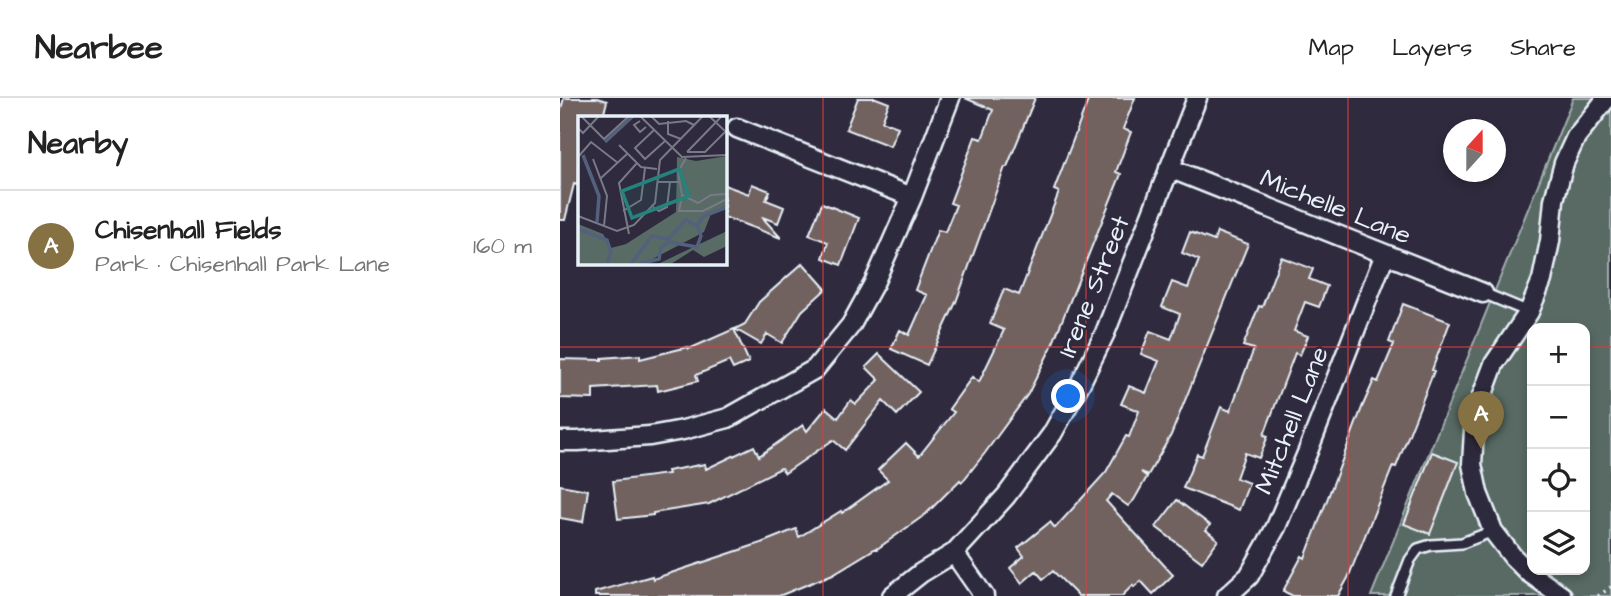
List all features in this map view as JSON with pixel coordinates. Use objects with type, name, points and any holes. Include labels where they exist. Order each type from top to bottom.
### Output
[{"type":"street","points":[[560,441],[650,436],[728,418],[815,369],[851,325],[874,283],[912,197],[950,98]]},
{"type":"street","name":"Irene Street","points":[[892,596],[920,573],[954,553],[1006,496],[1052,434],[1105,332],[1197,98]]},
{"type":"street","points":[[1562,596],[1528,572],[1493,531],[1478,493],[1472,464],[1475,415],[1494,364],[1528,312],[1542,280],[1550,242],[1554,200],[1564,163],[1576,136],[1607,98]]},
{"type":"street","points":[[737,128],[912,197]]},
{"type":"street","name":"Michelle Lane","points":[[1169,167],[1483,293]]},
{"type":"street","name":"Mitchell Lane","points":[[1227,596],[1249,576],[1276,527],[1385,254]]},
{"type":"street","points":[[954,553],[984,596]]},
{"type":"lane","points":[[1483,293],[1528,312]]},
{"type":"lane","points":[[1396,596],[1410,560],[1418,549],[1430,545],[1462,543],[1493,531]]},
{"type":"path","points":[[1598,596],[1611,587]]},
{"type":"green space","points":[[1573,98],[1611,98],[1611,596],[1371,596]]},
{"type":"building","points":[[564,98],[597,98],[607,101],[603,116],[578,116],[578,180],[577,185],[574,184],[565,220],[560,220],[560,113]]},
{"type":"building","points":[[858,98],[876,98],[889,103],[882,121],[898,127],[890,146],[846,129]]},
{"type":"building","points":[[965,98],[1035,98],[1005,167],[956,302],[927,365],[891,349],[900,330],[909,335],[927,295],[915,290],[938,230],[945,232],[956,205],[950,203],[975,137],[982,139],[993,110]]},
{"type":"building","points":[[1089,98],[1135,98],[1123,129],[1131,132],[1116,172],[1121,174],[1051,348],[1028,394],[962,482],[960,480],[926,514],[877,549],[833,574],[779,596],[595,596],[595,592],[652,576],[653,579],[796,529],[799,537],[841,511],[842,513],[888,480],[878,470],[906,443],[919,456],[954,412],[949,409],[972,377],[979,382],[1004,330],[990,324],[1004,289],[1019,295],[1059,192],[1054,190]]},
{"type":"building","points":[[752,184],[770,191],[766,200],[784,207],[778,223],[762,217],[781,238],[726,218],[726,186],[749,194]]},
{"type":"building","points":[[822,203],[859,218],[841,265],[823,258],[828,242],[809,235]]},
{"type":"building","points":[[1190,232],[1214,241],[1217,232],[1248,244],[1171,435],[1148,475],[1141,472],[1147,477],[1134,500],[1128,506],[1112,494],[1106,501],[1173,575],[1153,594],[1141,581],[1122,596],[1078,596],[1053,571],[1043,579],[1036,571],[1022,583],[1010,568],[1024,556],[1018,548],[1050,522],[1055,528],[1106,472],[1126,436],[1129,437],[1139,411],[1121,404],[1129,386],[1146,393],[1159,361],[1141,354],[1150,331],[1171,339],[1180,314],[1162,307],[1172,282],[1188,288],[1199,260],[1182,253]]},
{"type":"building","points":[[1281,257],[1313,269],[1309,279],[1327,286],[1319,307],[1305,302],[1294,331],[1308,336],[1300,355],[1295,353],[1264,435],[1268,436],[1259,458],[1245,453],[1236,478],[1249,483],[1239,510],[1183,488],[1197,454],[1202,456],[1221,407],[1230,411],[1254,349],[1243,346],[1259,306],[1262,307]]},
{"type":"building","points":[[803,263],[826,289],[802,311],[782,343],[767,334],[761,344],[735,329],[745,324],[759,302]]},
{"type":"building","points":[[1403,304],[1450,322],[1432,370],[1434,371],[1396,467],[1393,466],[1348,578],[1338,596],[1293,596],[1283,591],[1302,556],[1305,558],[1363,405],[1374,380],[1378,382],[1394,344],[1389,342]]},
{"type":"building","points":[[734,329],[749,362],[733,369],[729,361],[696,375],[698,381],[658,391],[657,385],[593,389],[593,399],[560,398],[560,359],[602,360],[640,355],[640,359],[688,347],[689,349]]},
{"type":"building","points":[[879,354],[919,392],[897,415],[883,401],[845,450],[833,440],[785,473],[781,468],[709,504],[618,519],[613,481],[668,474],[667,471],[705,464],[706,469],[754,446],[759,456],[803,425],[807,431],[826,408],[838,418],[851,400],[856,404],[879,380],[866,367]]},
{"type":"building","points":[[1432,452],[1458,462],[1430,534],[1404,524]]},
{"type":"building","points":[[560,485],[588,490],[583,522],[560,518]]},
{"type":"building","points":[[1177,500],[1210,525],[1206,530],[1218,540],[1202,562],[1156,527]]},
{"type":"place","name":"Chisenhall Fields","points":[[1481,449]]}]
